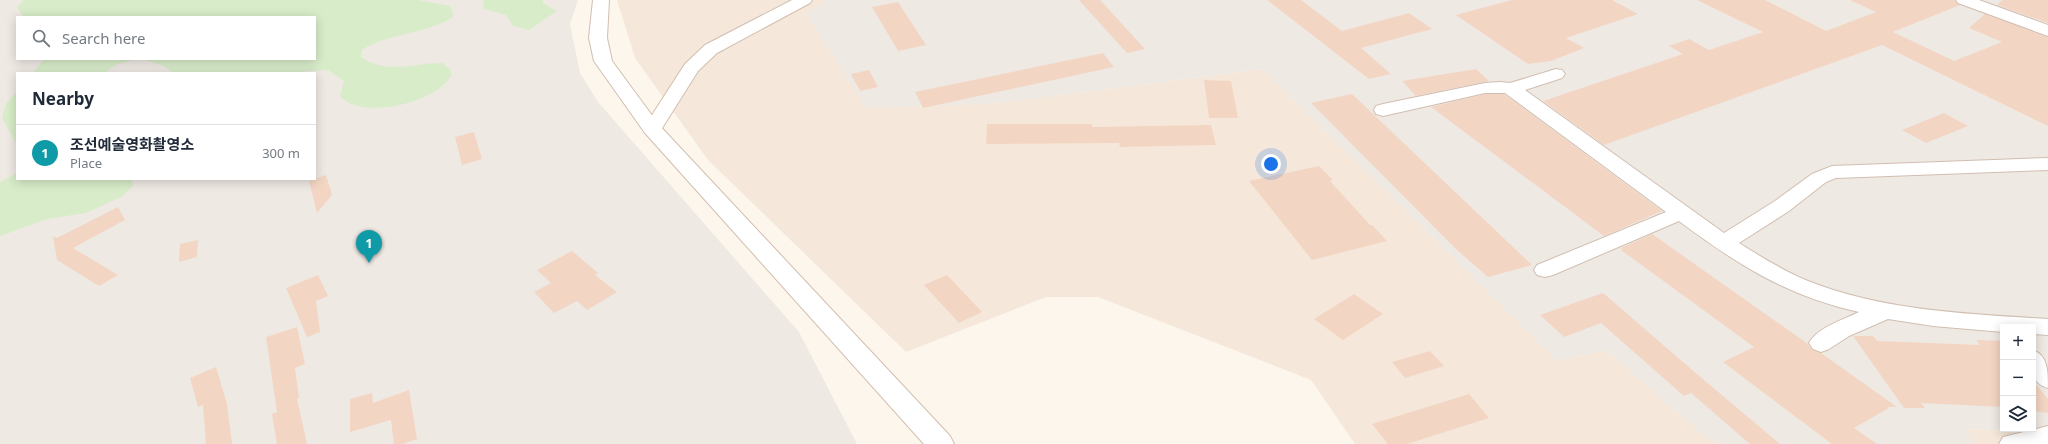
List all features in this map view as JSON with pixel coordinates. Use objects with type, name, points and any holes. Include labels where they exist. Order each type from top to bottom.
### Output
[{"type":"street","points":[[601,0],[598,38],[602,61],[652,129],[940,444]]},
{"type":"street","points":[[652,129],[691,68],[711,49],[804,0]]},
{"type":"street","points":[[1964,0],[2048,31]]},
{"type":"street","points":[[1511,89],[1556,74]]},
{"type":"street","points":[[1383,110],[1485,88],[1500,87],[1511,89],[1724,243],[1768,271],[1820,294],[1884,311],[1947,321],[2000,325]]},
{"type":"street","points":[[1724,243],[1782,206],[1820,178],[1832,172],[2048,164]]},
{"type":"street","points":[[1545,270],[1682,212]]},
{"type":"street","points":[[1821,343],[1841,330],[1884,311]]},
{"type":"street","points":[[2036,327],[2048,327]]},
{"type":"street","points":[[2034,360],[2048,379]]},
{"type":"street","points":[[2012,444],[2048,436]]},
{"type":"shaded area","points":[[0,0],[578,0],[570,24],[580,73],[598,102],[799,332],[857,444],[0,444]]},
{"type":"shaded area","points":[[617,0],[827,0],[807,14],[990,104],[1263,69],[1557,361],[1606,350],[1707,438],[1720,444],[1355,444],[1311,380],[1098,297],[1046,297],[906,352],[708,160],[635,58]]},
{"type":"shaded area","points":[[827,0],[2048,0],[2048,432],[2036,432],[2036,324],[2000,324],[2000,430],[1965,429],[1974,444],[1720,444],[1707,438],[1606,350],[1557,361],[1263,69],[990,104],[866,108],[806,14]]},
{"type":"shaded area","points":[[1965,429],[2000,430],[2000,432],[2048,432],[2048,444],[1974,444]]},
{"type":"green space","points":[[24,0],[418,0],[450,6],[453,11],[453,17],[431,27],[373,44],[362,50],[361,57],[381,66],[391,67],[442,63],[449,68],[452,74],[444,84],[432,93],[416,100],[381,108],[364,107],[350,103],[340,96],[344,81],[328,70],[295,72],[173,72],[164,66],[145,60],[316,60],[316,16],[23,16],[17,7]]},
{"type":"green space","points":[[483,0],[543,0],[543,3],[557,11],[529,30],[513,26],[506,15],[484,9]]},
{"type":"green space","points":[[43,60],[132,60],[116,65],[106,72],[34,72]]},
{"type":"green space","points":[[16,92],[16,143],[2,118],[6,104]]},
{"type":"green space","points":[[16,174],[16,180],[132,180],[133,186],[121,197],[86,213],[47,219],[0,236],[0,182]]},
{"type":"building","points":[[1079,0],[1100,0],[1145,49],[1127,53]]},
{"type":"building","points":[[1267,0],[1301,0],[1342,31],[1409,13],[1432,29],[1361,48],[1391,74],[1369,79]]},
{"type":"building","points":[[1512,0],[1612,0],[1638,14],[1566,38],[1584,48],[1551,61],[1528,64],[1456,15]]},
{"type":"building","points":[[1697,0],[1765,0],[1826,31],[1876,12],[1850,0],[1955,0],[1960,5],[1893,32],[1954,61],[2002,42],[1969,28],[1985,14],[2048,37],[2048,126],[1882,45],[1604,145],[1543,101],[1683,54],[1669,46],[1689,39],[1709,50],[1763,32]]},
{"type":"building","points":[[2002,0],[2048,0],[2048,23],[1997,5]]},
{"type":"building","points":[[898,2],[926,45],[898,51],[872,7]]},
{"type":"building","points":[[1103,53],[1114,67],[923,108],[915,92]]},
{"type":"building","points":[[1476,69],[1489,81],[1416,96],[1402,81]]},
{"type":"building","points":[[869,70],[878,87],[860,91],[851,74]]},
{"type":"building","points":[[1204,80],[1231,81],[1238,118],[1209,118]]},
{"type":"building","points":[[1352,94],[1532,265],[1488,277],[1458,251],[1311,103]]},
{"type":"building","points":[[1485,94],[1504,94],[1662,211],[1604,236],[1431,107]]},
{"type":"building","points":[[1944,113],[1968,126],[1926,143],[1902,130]]},
{"type":"building","points":[[987,124],[1092,124],[1092,127],[1211,125],[1216,145],[1120,147],[1119,143],[986,144]]},
{"type":"building","points":[[474,132],[482,159],[462,165],[455,137]]},
{"type":"building","points":[[1319,166],[1333,180],[1330,181],[1370,225],[1372,225],[1387,241],[1312,260],[1249,181]]},
{"type":"building","points":[[326,175],[332,195],[317,213],[309,181],[316,180],[316,179]]},
{"type":"building","points":[[118,207],[125,220],[73,248],[118,275],[99,286],[57,260],[53,236],[57,238]]},
{"type":"building","points":[[1652,234],[1808,344],[1812,350],[1821,353],[1897,407],[1887,407],[1889,408],[1854,428],[1877,444],[1832,444],[1723,362],[1754,347],[1621,250],[1623,249],[1621,248]]},
{"type":"building","points":[[198,240],[197,257],[179,262],[180,244]]},
{"type":"building","points":[[572,251],[598,273],[595,275],[617,292],[587,310],[577,301],[554,313],[534,292],[551,283],[537,270]]},
{"type":"building","points":[[318,275],[328,296],[316,301],[320,332],[307,337],[286,288]]},
{"type":"building","points":[[947,275],[982,312],[959,323],[924,285]]},
{"type":"building","points":[[1603,293],[1780,444],[1750,444],[1691,393],[1684,396],[1601,323],[1564,337],[1540,315]]},
{"type":"building","points":[[1354,294],[1383,314],[1343,340],[1314,319]]},
{"type":"building","points":[[297,327],[305,364],[295,368],[299,398],[297,399],[307,444],[277,444],[272,414],[277,412],[266,337]]},
{"type":"building","points":[[1853,336],[1873,336],[1877,341],[1980,345],[1976,340],[2000,341],[2000,407],[1921,403],[1925,408],[1904,408]]},
{"type":"building","points":[[1430,351],[1444,366],[1405,378],[1392,362]]},
{"type":"building","points":[[216,367],[227,404],[232,444],[206,444],[203,405],[198,407],[190,378]]},
{"type":"building","points":[[2036,385],[2048,399],[2048,413],[2036,411]]},
{"type":"building","points":[[409,390],[417,439],[403,444],[394,444],[391,420],[350,432],[350,399],[372,393],[373,403]]},
{"type":"building","points":[[1469,394],[1489,418],[1407,444],[1388,444],[1372,424]]},
{"type":"place","name":"조선예술영화촬영소","points":[[369,263]]}]
